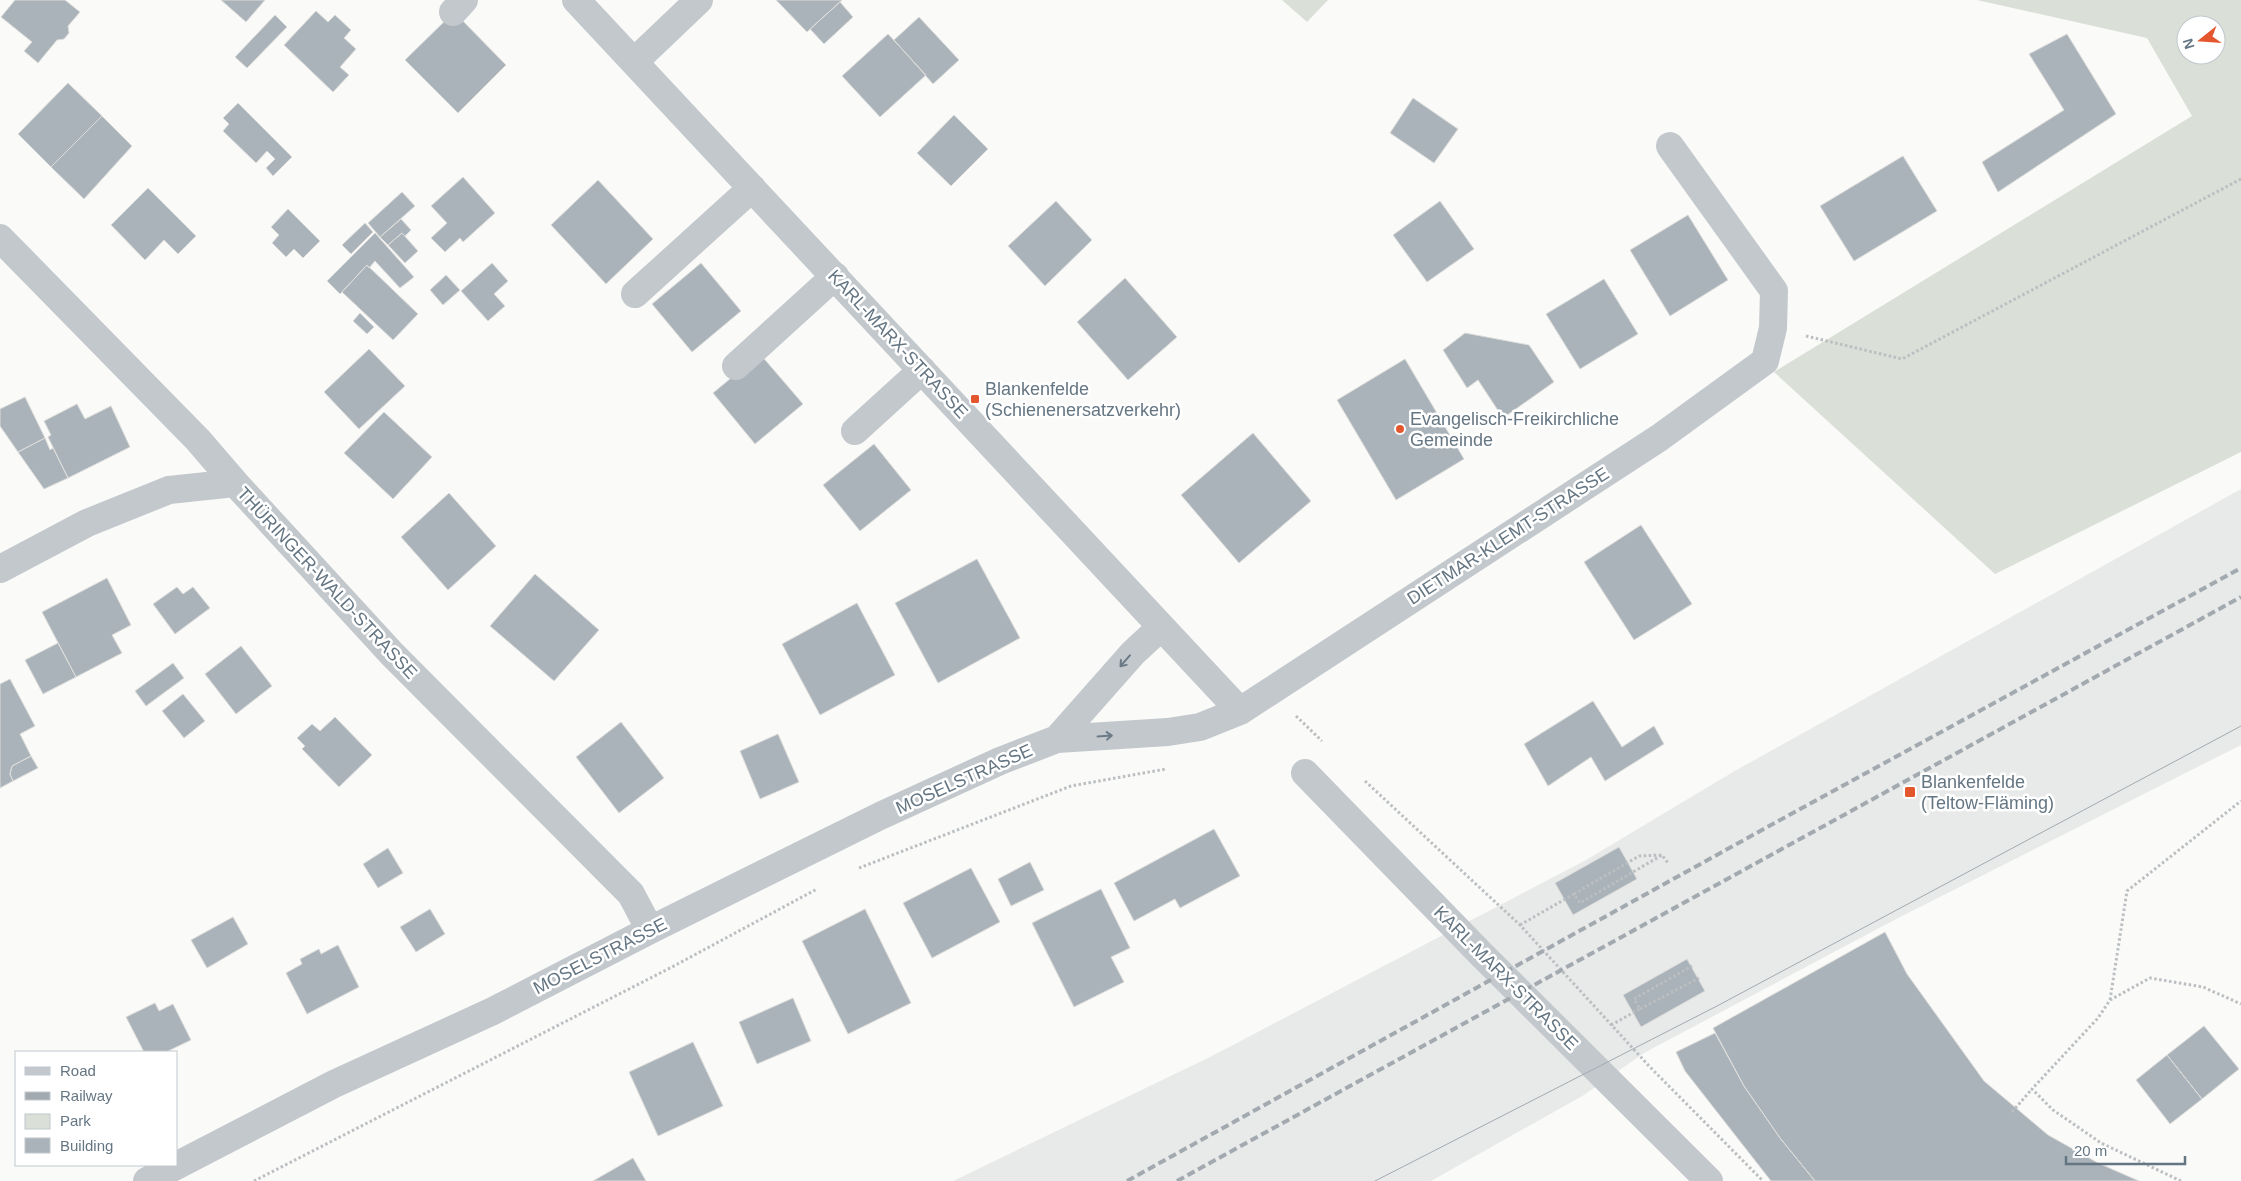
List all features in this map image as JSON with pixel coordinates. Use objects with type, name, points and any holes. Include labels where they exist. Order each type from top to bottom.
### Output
[{"type":"street","points":[[635,62],[699,0]]},
{"type":"street","name":"KARL-MARX-STRASSE","points":[[579,1],[1160,628],[1240,711]]},
{"type":"street","name":"DIETMAR-KLEMT-STRASSE","points":[[1240,711],[1659,438],[1766,361],[1772,328],[1774,291],[1670,146]]},
{"type":"street","points":[[635,294],[752,188]]},
{"type":"street","name":"THÜRINGER-WALD-STRASSE","points":[[0,238],[198,440],[235,484],[392,654],[631,894],[650,930]]},
{"type":"street","points":[[736,366],[835,276]]},
{"type":"street","points":[[855,431],[922,370]]},
{"type":"street","points":[[0,569],[88,524],[169,490],[235,484]]},
{"type":"street","name":"MOSELSTRASSE","points":[[1057,739],[1133,652],[1160,628]]},
{"type":"street","name":"MOSELSTRASSE","points":[[178,1165],[334,1084],[493,1011],[650,930],[889,812],[1000,761],[1057,739],[1168,732],[1200,727],[1240,711]]},
{"type":"street","name":"KARL-MARX-STRASSE","points":[[1305,773],[1502,975],[1709,1181]]},
{"type":"street","name":"MOSELSTRASSE","points":[[147,1181],[176,1166]]},
{"type":"path","points":[[1772,328],[1902,359],[2241,179]]},
{"type":"path","points":[[1270,692],[1328,746]]},
{"type":"path","points":[[858,868],[1071,786],[1175,768]]},
{"type":"path","points":[[1364,780],[1520,926],[1611,1025],[1763,1181]]},
{"type":"path","points":[[2012,1112],[2098,1018],[2110,1000],[2127,891],[2241,801]]},
{"type":"path","points":[[1520,926],[1639,856],[1662,855]]},
{"type":"path","points":[[1574,894],[1580,903],[1662,855]]},
{"type":"path","points":[[1662,855],[1668,862]]},
{"type":"path","points":[[254,1181],[672,967],[823,886]]},
{"type":"path","points":[[1640,1010],[1634,999],[1692,966]]},
{"type":"path","points":[[1611,1025],[1699,978]]},
{"type":"path","points":[[2110,1000],[2150,978],[2203,987],[2241,1004]]},
{"type":"path","points":[[2032,1089],[2053,1110],[2101,1143],[2181,1181]]},
{"type":"shaded area","points":[[2241,489],[2241,745],[1900,917],[1644,1053],[1584,1095],[1431,1181],[953,1181],[1210,1057],[1586,860],[1733,772]]},
{"type":"green space","points":[[1282,0],[1328,0],[1307,22]]},
{"type":"green space","points":[[1977,0],[2241,0],[2241,452],[1995,574],[1774,372],[2192,116],[2147,38]]},
{"type":"building","points":[[15,0],[65,0],[80,12],[68,26],[69,33],[64,39],[57,40],[38,63],[24,51],[32,42],[1,17]]},
{"type":"building","points":[[221,0],[265,0],[246,22]]},
{"type":"building","points":[[776,0],[842,0],[807,32]]},
{"type":"building","points":[[840,2],[853,17],[824,44],[810,29]]},
{"type":"building","points":[[316,11],[328,22],[335,15],[351,30],[344,38],[356,49],[340,67],[349,75],[333,92],[284,45]]},
{"type":"building","points":[[454,12],[506,65],[458,113],[405,60]]},
{"type":"building","points":[[275,15],[287,27],[247,68],[235,57]]},
{"type":"building","points":[[919,17],[959,60],[933,84],[894,40]]},
{"type":"building","points":[[888,34],[926,75],[880,117],[842,76]]},
{"type":"building","points":[[2067,34],[2116,114],[1998,192],[1982,162],[2064,110],[2029,54]]},
{"type":"building","points":[[68,83],[102,116],[51,167],[18,134]]},
{"type":"building","points":[[1413,98],[1458,129],[1434,163],[1390,133]]},
{"type":"building","points":[[238,103],[292,157],[273,176],[266,168],[275,159],[267,151],[256,163],[223,131],[229,124],[223,118]]},
{"type":"building","points":[[954,115],[988,149],[951,186],[917,153]]},
{"type":"building","points":[[102,116],[132,146],[84,199],[51,167]]},
{"type":"building","points":[[1903,156],[1937,211],[1854,261],[1820,206]]},
{"type":"building","points":[[463,177],[495,213],[463,242],[460,238],[445,252],[431,238],[447,223],[431,206]]},
{"type":"building","points":[[598,180],[653,239],[606,284],[551,225]]},
{"type":"building","points":[[148,188],[196,236],[178,254],[164,240],[145,260],[111,225]]},
{"type":"building","points":[[402,192],[415,206],[380,237],[368,223]]},
{"type":"building","points":[[1056,201],[1092,240],[1045,286],[1008,246]]},
{"type":"building","points":[[1440,201],[1474,249],[1427,282],[1393,235]]},
{"type":"building","points":[[288,209],[320,241],[303,258],[294,249],[286,257],[272,243],[279,235],[271,227]]},
{"type":"building","points":[[1688,215],[1728,280],[1670,316],[1630,250]]},
{"type":"building","points":[[401,219],[411,230],[405,236],[402,233],[388,245],[380,237]]},
{"type":"building","points":[[365,223],[373,232],[351,254],[342,245]]},
{"type":"building","points":[[375,233],[414,277],[400,288],[375,261],[369,268],[367,265],[340,294],[327,281]]},
{"type":"building","points":[[402,233],[418,251],[405,263],[388,245]]},
{"type":"building","points":[[492,263],[508,281],[494,294],[505,306],[488,321],[461,291]]},
{"type":"building","points":[[701,263],[741,311],[692,352],[652,304]]},
{"type":"building","points":[[367,265],[418,314],[393,340],[342,292]]},
{"type":"building","points":[[446,275],[460,290],[443,305],[430,290]]},
{"type":"building","points":[[1125,278],[1177,337],[1128,380],[1077,322]]},
{"type":"building","points":[[1604,279],[1638,334],[1580,369],[1546,314]]},
{"type":"building","points":[[360,313],[374,327],[367,334],[353,321]]},
{"type":"building","points":[[1465,333],[1529,345],[1554,382],[1503,418],[1478,380],[1467,388],[1443,350]]},
{"type":"building","points":[[369,349],[405,386],[359,429],[324,392]]},
{"type":"building","points":[[760,354],[803,404],[755,444],[713,393]]},
{"type":"building","name":"Evangelisch-Freikirchliche Gemeinde","points":[[1405,359],[1464,459],[1396,500],[1337,400]]},
{"type":"building","points":[[25,397],[45,438],[18,452],[0,426],[0,409]]},
{"type":"building","points":[[77,404],[85,419],[111,406],[130,447],[68,478],[48,437],[51,435],[44,421]]},
{"type":"building","points":[[384,412],[432,457],[393,499],[344,453]]},
{"type":"building","points":[[1253,433],[1311,501],[1239,563],[1181,495]]},
{"type":"building","points":[[45,438],[50,450],[53,448],[68,478],[44,489],[18,452]]},
{"type":"building","points":[[874,444],[911,490],[860,531],[823,485]]},
{"type":"building","points":[[449,493],[496,546],[448,590],[401,537]]},
{"type":"building","points":[[1641,525],[1692,604],[1634,640],[1584,562]]},
{"type":"building","points":[[977,559],[1020,638],[938,683],[895,603]]},
{"type":"building","points":[[535,574],[599,630],[554,681],[490,626]]},
{"type":"building","points":[[107,578],[131,625],[112,635],[122,653],[76,677],[42,612]]},
{"type":"building","points":[[177,587],[183,594],[193,587],[210,608],[175,634],[153,604]]},
{"type":"building","points":[[857,603],[895,675],[820,715],[782,644]]},
{"type":"building","points":[[58,643],[76,677],[43,694],[25,660]]},
{"type":"building","points":[[241,646],[272,686],[236,714],[205,674]]},
{"type":"building","points":[[173,663],[184,678],[146,706],[135,691]]},
{"type":"building","points":[[10,679],[35,726],[20,734],[31,756],[12,766],[10,774],[13,781],[0,788],[0,684]]},
{"type":"building","points":[[183,694],[205,721],[184,738],[162,711]]},
{"type":"building","points":[[1593,701],[1622,747],[1654,726],[1664,744],[1605,781],[1591,757],[1548,786],[1524,744]]},
{"type":"building","points":[[335,717],[372,755],[339,787],[302,749],[305,746],[297,738],[312,724],[320,731]]},
{"type":"building","points":[[621,722],[664,778],[619,813],[576,757]]},
{"type":"building","points":[[778,734],[799,782],[760,799],[740,751]]},
{"type":"building","points":[[31,756],[38,768],[13,781],[10,774],[12,766]]},
{"type":"building","points":[[1214,829],[1240,876],[1180,908],[1175,899],[1134,921],[1114,883]]},
{"type":"building","points":[[1619,847],[1637,879],[1573,915],[1555,883]]},
{"type":"building","points":[[388,848],[403,873],[378,888],[363,864]]},
{"type":"building","points":[[1030,862],[1044,890],[1011,906],[998,879]]},
{"type":"building","points":[[971,868],[1000,922],[932,958],[903,903]]},
{"type":"building","points":[[1101,889],[1130,948],[1111,957],[1124,982],[1074,1007],[1032,923]]},
{"type":"building","points":[[430,909],[445,934],[416,952],[400,927]]},
{"type":"building","points":[[865,909],[911,1003],[848,1034],[802,941]]},
{"type":"building","points":[[233,917],[248,944],[207,968],[191,940]]},
{"type":"building","points":[[1885,932],[1907,974],[1984,1081],[2048,1135],[2098,1163],[2139,1181],[1815,1181],[1780,1138],[1744,1086],[1713,1028]]},
{"type":"building","points":[[338,945],[359,987],[307,1014],[286,973],[302,964],[300,959],[319,949],[321,954]]},
{"type":"building","points":[[1687,959],[1705,991],[1641,1027],[1623,995]]},
{"type":"building","points":[[793,998],[811,1041],[757,1064],[739,1022]]},
{"type":"building","points":[[155,1003],[159,1011],[173,1004],[191,1040],[168,1051],[143,1051],[126,1017]]},
{"type":"building","points":[[2204,1026],[2239,1069],[2202,1099],[2167,1055]]},
{"type":"building","points":[[1715,1033],[1744,1086],[1780,1138],[1815,1181],[1771,1181],[1685,1071],[1676,1052]]},
{"type":"building","points":[[693,1042],[723,1106],[658,1136],[629,1072]]},
{"type":"building","points":[[2167,1055],[2202,1099],[2170,1124],[2136,1080]]},
{"type":"building","points":[[633,1158],[646,1181],[593,1181]]},
{"type":"tram line","points":[[1375,1181],[1717,1006],[2241,726]]},
{"type":"railway","points":[[1127,1181],[2241,568]]},
{"type":"railway","points":[[1177,1181],[2241,597]]},
{"type":"place","name":"Blankenfelde (Schienenersatzverkehr)","points":[[975,399]]},
{"type":"place","name":"Evangelisch-Freikirchliche Gemeinde","points":[[1400,429]]},
{"type":"place","name":"Blankenfelde (Teltow-Fläming)","points":[[1910,792]]}]
